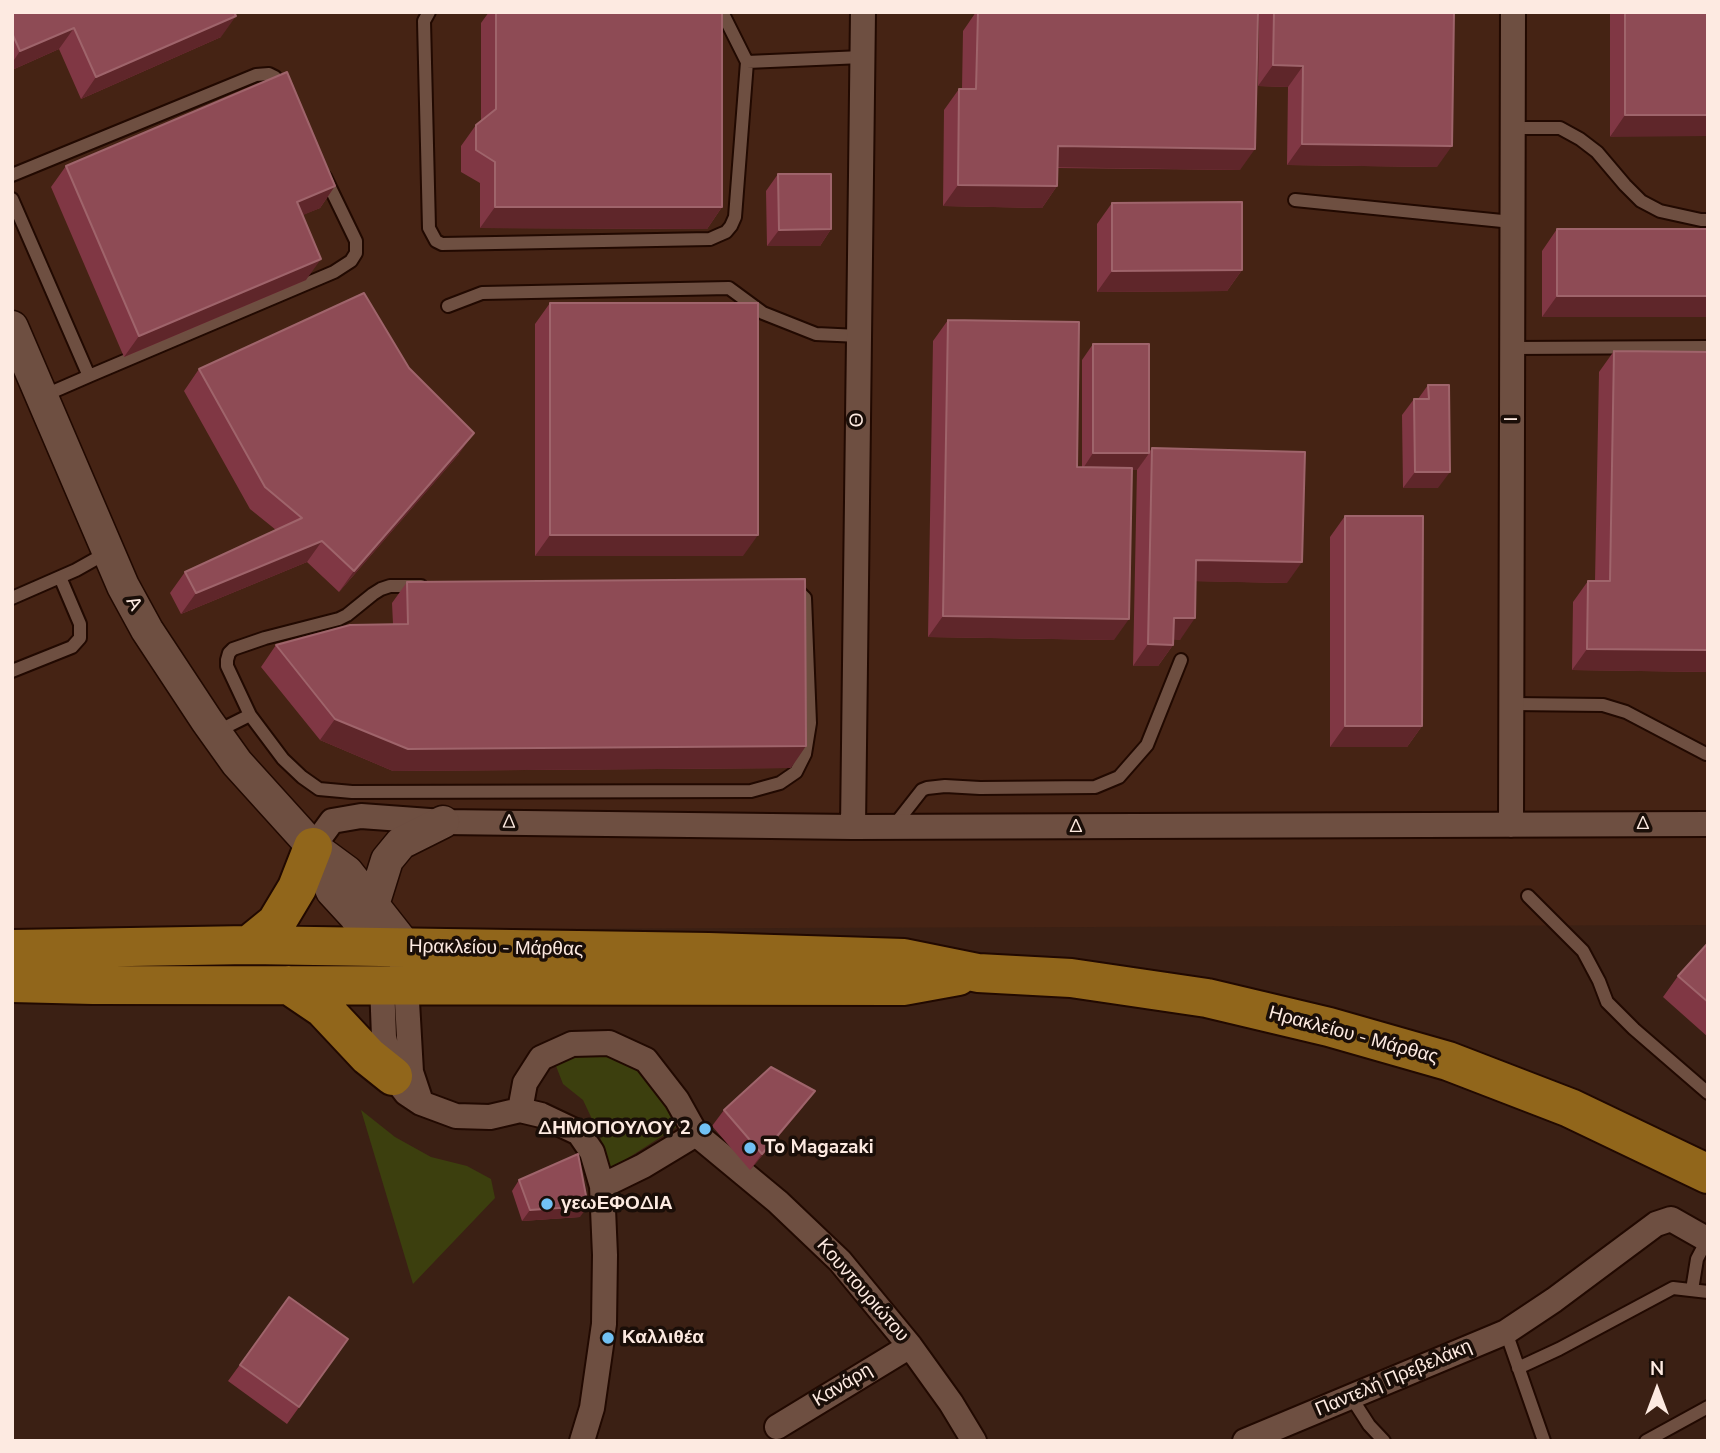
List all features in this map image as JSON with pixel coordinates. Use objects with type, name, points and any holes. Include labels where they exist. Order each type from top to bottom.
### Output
[{"type":"main road","points":[[249,945],[276,923],[298,888],[313,847]]},
{"type":"main road","name":"Ηρακλείου - Μάρθας","points":[[12,949],[249,945],[695,952],[904,958],[978,973],[1071,978],[1207,998],[1329,1027],[1448,1061],[1558,1103],[1708,1174]]},
{"type":"main road","name":"Ηρακλείου - Μάρθας","points":[[12,983],[903,986],[978,973]]},
{"type":"main road","points":[[289,985],[323,1008],[368,1056],[393,1076]]},
{"type":"street","name":"Θ","points":[[853,827],[863,12]]},
{"type":"street","name":"Ι","points":[[1511,825],[1513,12]]},
{"type":"street","name":"Α","points":[[12,327],[19,358],[43,396],[127,593],[148,630],[237,763],[313,847],[347,872],[373,905],[391,947]]},
{"type":"street","name":"Δ","points":[[313,847],[332,821],[361,817],[443,822],[853,827],[1708,824]]},
{"type":"street","points":[[373,905],[387,860],[401,843],[443,822]]},
{"type":"street","name":"Α","points":[[313,847],[332,891],[355,916],[391,947]]},
{"type":"street","points":[[391,947],[394,984],[411,1072],[421,1103]]},
{"type":"street","points":[[394,984],[384,1037],[393,1076],[407,1093],[421,1103],[456,1116],[490,1117],[520,1110],[541,1115],[579,1133],[592,1152],[602,1186],[604,1324],[592,1408],[582,1441]]},
{"type":"street","points":[[520,1110],[525,1083],[541,1058],[572,1044],[609,1043],[646,1060],[677,1100],[696,1134],[643,1166],[602,1186]]},
{"type":"street","name":"Κουντουριώτου","points":[[696,1134],[778,1202],[841,1261],[910,1346],[951,1403],[974,1441]]},
{"type":"street","name":"Παντελή Πρεβελάκη","points":[[1258,1438],[1506,1332],[1656,1224],[1671,1219],[1708,1240]]},
{"type":"street","name":"Κανάρη","points":[[777,1427],[910,1346]]},
{"type":"lane","points":[[429,12],[424,21],[429,228],[436,241],[442,244],[710,239],[726,232],[735,217],[747,62],[722,12]]},
{"type":"lane","points":[[747,62],[862,57]]},
{"type":"lane","points":[[12,175],[256,75],[270,74],[275,77],[291,107]]},
{"type":"lane","points":[[1513,128],[1560,128],[1597,152],[1642,201],[1660,211],[1708,220]]},
{"type":"lane","points":[[43,396],[334,272],[351,261],[356,253],[356,241],[321,168]]},
{"type":"lane","points":[[12,199],[89,376]]},
{"type":"lane","points":[[1295,200],[1513,222]]},
{"type":"lane","points":[[448,306],[482,293],[729,288],[764,313],[816,334],[859,336]]},
{"type":"lane","points":[[1513,348],[1708,347]]},
{"type":"lane","points":[[12,598],[109,551]]},
{"type":"lane","points":[[12,671],[72,647],[80,638],[80,624],[60,577]]},
{"type":"lane","points":[[431,586],[390,586],[373,594],[339,619],[265,638],[233,649],[229,653],[227,666],[250,715],[284,759],[302,778],[319,789],[352,793],[751,791],[780,783],[796,772],[805,754],[810,723],[806,598],[797,590],[787,589]]},
{"type":"lane","points":[[893,827],[922,790],[928,788],[1095,787],[1119,778],[1147,745],[1181,660]]},
{"type":"lane","points":[[1512,704],[1603,705],[1626,712],[1706,754]]},
{"type":"lane","points":[[215,732],[250,715]]},
{"type":"lane","points":[[1528,896],[1583,951],[1607,1002],[1708,1093]]},
{"type":"lane","points":[[1692,1290],[1697,1259],[1708,1240]]},
{"type":"lane","points":[[1518,1368],[1674,1288],[1708,1292]]},
{"type":"lane","points":[[1506,1332],[1544,1441]]},
{"type":"lane","points":[[1351,1397],[1384,1441]]},
{"type":"lane","points":[[1646,1441],[1708,1407]]},
{"type":"shaded area","points":[[12,12],[1708,12],[1708,925],[174,930],[12,928]]},
{"type":"green space","points":[[596,1041],[656,1072],[681,1124],[611,1169],[583,1100],[563,1084],[556,1066]]},
{"type":"green space","points":[[361,1110],[395,1137],[431,1157],[467,1166],[491,1179],[495,1198],[413,1284]]},
{"type":"building","points":[[12,12],[234,12],[236,16],[96,77],[74,28],[20,51],[12,33]]},
{"type":"building","points":[[496,12],[722,12],[722,207],[495,207],[495,162],[476,150],[476,125],[496,109]]},
{"type":"building","points":[[978,12],[1258,12],[1255,149],[1058,146],[1057,186],[958,185],[959,89],[976,89]]},
{"type":"building","points":[[1274,12],[1454,12],[1452,146],[1302,144],[1303,66],[1273,65]]},
{"type":"building","points":[[1625,12],[1708,12],[1708,115],[1625,115]]},
{"type":"building","points":[[287,72],[335,186],[297,202],[321,259],[139,336],[66,166]]},
{"type":"building","points":[[778,174],[831,174],[831,229],[779,230]]},
{"type":"building","points":[[1242,202],[1242,270],[1112,271],[1112,203]]},
{"type":"building","points":[[1557,229],[1708,229],[1708,296],[1557,296]]},
{"type":"building","points":[[364,293],[409,368],[474,433],[354,571],[322,541],[196,593],[185,572],[302,518],[265,487],[199,369]]},
{"type":"building","points":[[550,303],[758,303],[758,535],[550,535]]},
{"type":"building","points":[[948,320],[1079,322],[1077,467],[1132,468],[1129,619],[943,616]]},
{"type":"building","points":[[1093,344],[1149,344],[1149,453],[1093,453]]},
{"type":"building","points":[[1614,351],[1708,352],[1708,650],[1587,649],[1588,581],[1610,581]]},
{"type":"building","points":[[1428,385],[1449,385],[1450,472],[1415,472],[1414,399],[1429,399]]},
{"type":"building","points":[[1152,448],[1305,452],[1302,562],[1196,560],[1195,618],[1174,618],[1173,645],[1148,644]]},
{"type":"building","points":[[1345,516],[1423,516],[1422,726],[1345,726]]},
{"type":"building","points":[[805,579],[806,746],[408,749],[335,719],[276,645],[350,625],[408,624],[407,582]]},
{"type":"building","points":[[1708,943],[1708,1002],[1678,976]]},
{"type":"building","name":"To Magazaki","points":[[771,1067],[815,1091],[762,1154],[724,1110]]},
{"type":"building","name":"γεωΕΦΟΔΙΑ","points":[[578,1154],[588,1206],[530,1210],[519,1180]]},
{"type":"building","points":[[289,1297],[348,1339],[299,1407],[240,1365]]},
{"type":"place","name":"ΔΗΜΟΠΟΥΛΟΥ 2","points":[[705,1129]]},
{"type":"place","name":"To Magazaki","points":[[750,1148]]},
{"type":"place","name":"γεωΕΦΟΔΙΑ","points":[[547,1204]]},
{"type":"place","name":"Καλλιθέα","points":[[608,1338]]}]
